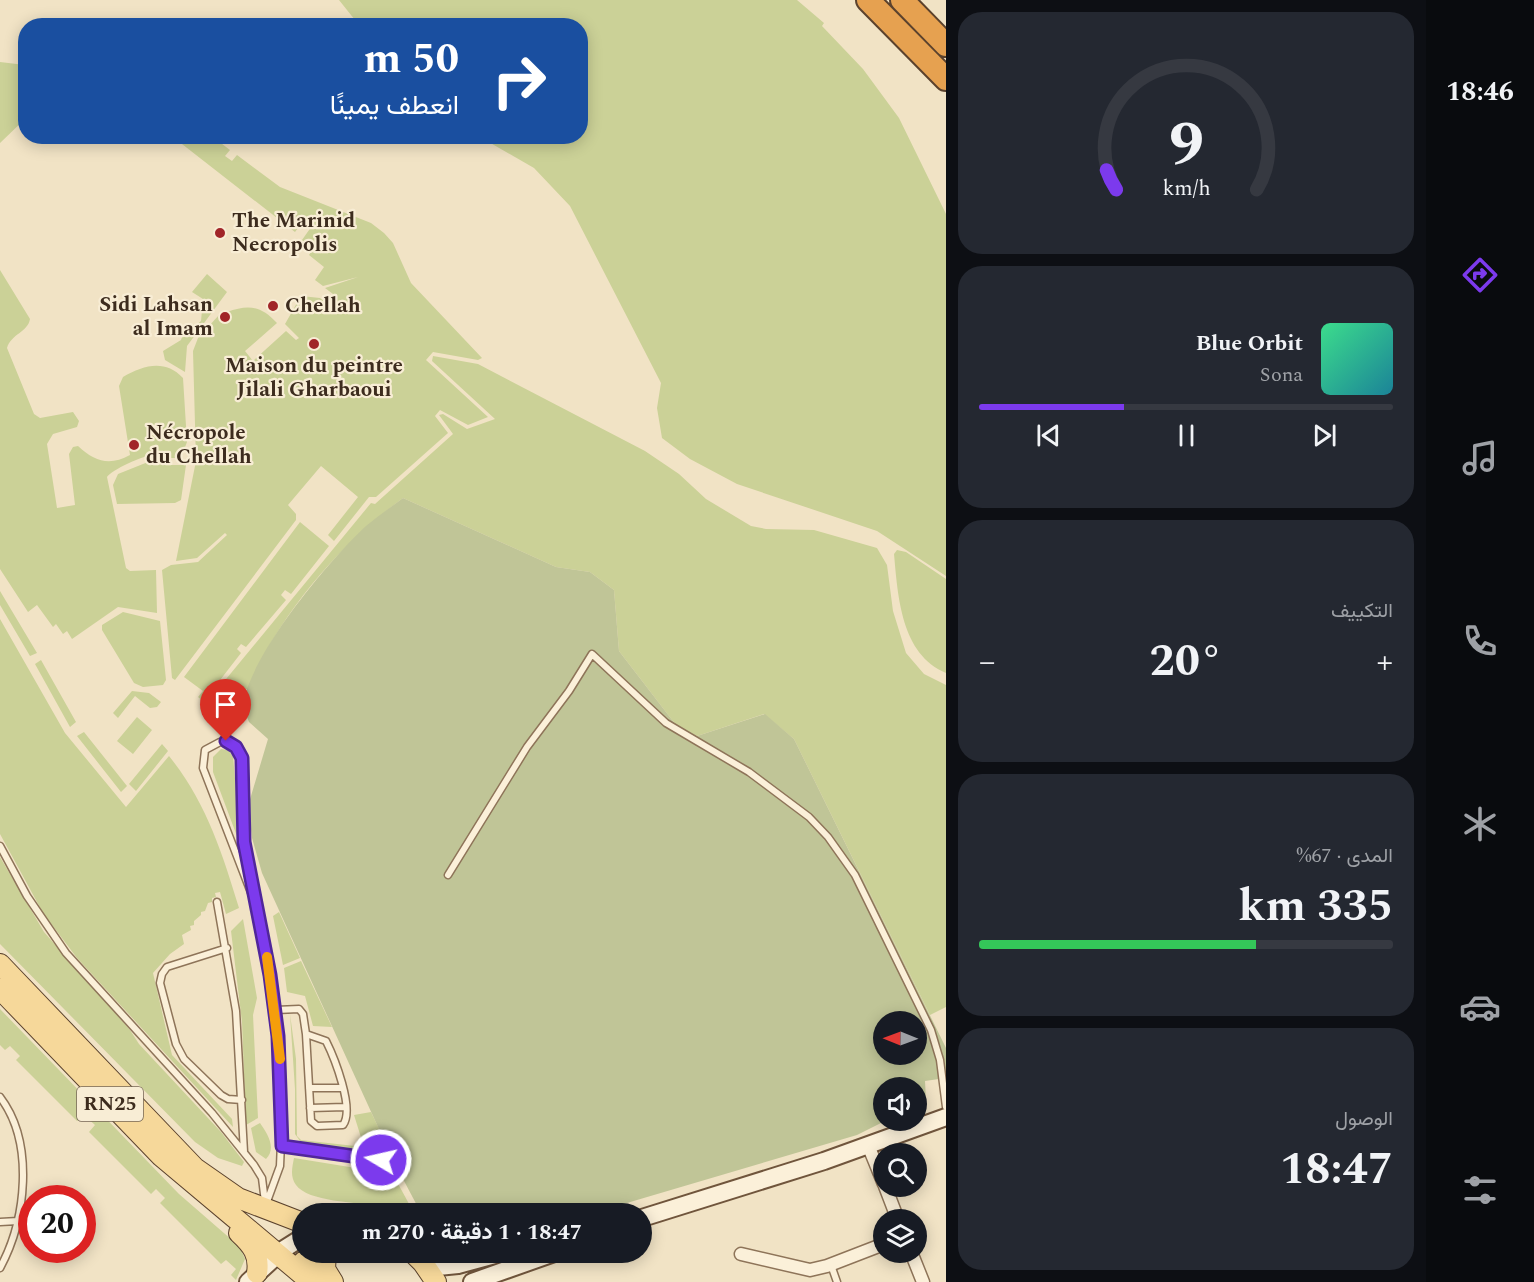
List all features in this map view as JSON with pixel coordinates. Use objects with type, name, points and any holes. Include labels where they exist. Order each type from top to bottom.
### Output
[{"type":"highway","points":[[868,0],[946,79]]},
{"type":"highway","points":[[902,0],[946,45]]},
{"type":"main road","name":"RN25","points":[[0,964],[195,1168],[238,1198],[292,1219]]},
{"type":"main road","name":"RN25","points":[[0,989],[162,1156],[226,1213],[252,1232],[291,1250],[329,1282]]},
{"type":"main road","points":[[226,1213],[234,1227],[254,1249],[258,1260],[257,1279]]},
{"type":"main road","points":[[291,1250],[311,1282]]},
{"type":"main road","points":[[325,1263],[325,1269],[333,1282]]},
{"type":"main road","points":[[422,1263],[435,1278]]},
{"type":"street","points":[[652,1215],[868,1146],[946,1116]]},
{"type":"street","points":[[868,1146],[873,1158]]},
{"type":"street","points":[[741,1254],[801,1269],[831,1265],[873,1248]]},
{"type":"street","points":[[257,1279],[291,1250]]},
{"type":"street","points":[[435,1278],[466,1263]]},
{"type":"street","points":[[472,1282],[526,1263]]},
{"type":"street","points":[[915,1263],[923,1282]]},
{"type":"lane","points":[[448,875],[527,747],[569,691],[592,654],[666,723],[749,772],[799,809],[828,837],[855,875],[931,1030],[940,1060],[946,1107]]},
{"type":"lane","points":[[255,903],[203,768],[203,756],[214,743],[232,744],[242,758],[244,842],[276,1010],[282,1146],[280,1166],[264,1210]]},
{"type":"lane","points":[[0,846],[27,896],[66,953],[212,1113],[244,1153],[262,1178],[265,1191],[264,1210]]},
{"type":"lane","points":[[217,902],[227,948],[236,1011],[244,1153]]},
{"type":"lane","points":[[227,948],[167,967],[160,982],[172,1033],[180,1052],[221,1095],[228,1099],[242,1100]]},
{"type":"lane","points":[[276,1010],[299,1009],[303,1014],[311,1121],[315,1125],[341,1126],[346,1121],[345,1107],[343,1088],[336,1064],[326,1041],[306,1034]]},
{"type":"lane","points":[[309,1088],[343,1088]]},
{"type":"lane","points":[[0,1097],[14,1123],[19,1144],[22,1170],[21,1185]]},
{"type":"lane","points":[[310,1108],[345,1107]]},
{"type":"lane","points":[[282,1146],[389,1162]]},
{"type":"lane","points":[[0,1222],[18,1221],[12,1242],[0,1268]]},
{"type":"lane","points":[[831,1265],[837,1282]]},
{"type":"green space","points":[[339,0],[797,0],[824,23],[822,26],[863,69],[899,118],[946,214],[946,576],[877,531],[737,484],[690,459],[662,438],[657,408],[661,383],[570,206],[534,168],[492,144],[588,144],[588,18],[353,18]]},
{"type":"green space","points":[[0,62],[18,64],[18,126],[0,143]]},
{"type":"green space","points":[[182,144],[222,144],[230,150],[225,156],[232,161],[237,155],[280,187],[371,223],[384,233],[393,243],[411,283],[482,358],[478,360],[433,352],[426,360],[488,417],[468,425],[440,410],[435,416],[448,433],[376,497],[369,497],[334,541],[328,535],[358,497],[321,466],[288,505],[296,514],[296,520],[175,680],[172,678],[162,570],[171,565],[198,562],[227,535],[225,533],[197,558],[176,561],[196,461],[193,351],[198,338],[219,315],[223,322],[230,318],[227,312],[248,307],[260,310],[277,323],[245,351],[253,361],[286,331],[296,340],[299,338],[285,324],[301,296],[320,298],[326,303],[333,294],[325,288],[358,277],[323,286],[315,280],[324,267],[309,255],[311,252],[302,240],[314,223],[306,217],[295,232]]},
{"type":"green space","points":[[0,270],[30,319],[26,327],[12,339],[7,348],[34,414],[40,418],[73,412],[79,421],[77,427],[53,434],[47,444],[57,508],[75,505],[69,454],[73,447],[78,446],[90,456],[103,461],[116,460],[130,455],[119,386],[123,377],[146,367],[162,366],[183,378],[187,442],[182,455],[168,458],[150,455],[122,467],[107,477],[126,568],[130,571],[156,570],[157,613],[118,607],[72,639],[67,631],[63,634],[56,624],[53,627],[37,605],[28,612],[0,569]]},
{"type":"green space","points":[[207,274],[227,292],[187,346],[185,372],[165,360],[163,351],[181,340],[187,323],[196,325],[201,321],[203,299],[192,292]]},
{"type":"green space","points":[[433,356],[478,364],[645,451],[679,474],[706,499],[751,526],[766,529],[814,530],[877,548],[887,565],[893,611],[906,653],[924,674],[946,685],[946,1007],[930,1015],[794,739],[764,714],[697,736],[676,725],[619,651],[614,590],[590,572],[556,567],[403,498],[356,538],[313,583],[276,634],[248,689],[221,689],[222,684],[371,503],[375,504],[453,434],[439,415],[443,414],[467,429],[495,419],[432,361]]},
{"type":"green space","points":[[153,460],[165,465],[186,465],[181,500],[175,503],[117,504],[113,485],[118,474]]},
{"type":"green space","points":[[403,498],[556,567],[590,572],[614,590],[619,651],[676,725],[697,736],[765,714],[794,739],[946,1048],[946,1078],[927,1081],[927,1077],[873,1077],[873,1127],[857,1135],[627,1203],[416,1203],[394,1162],[262,873],[252,838],[248,806],[268,739],[249,722],[243,707],[248,687],[259,663],[292,610],[332,561],[366,526]]},
{"type":"green space","points":[[300,522],[329,546],[291,594],[285,590],[281,595],[286,600],[246,647],[241,644],[237,649],[241,653],[217,684],[217,689],[232,717],[232,724],[198,697],[203,691],[184,677]]},
{"type":"green space","points":[[897,550],[906,552],[946,579],[946,673],[931,664],[919,652],[905,623],[897,588],[894,554]]},
{"type":"green space","points":[[0,591],[37,653],[30,656],[0,605]]},
{"type":"green space","points":[[123,612],[160,621],[166,680],[163,685],[143,687],[134,683],[102,630],[102,625]]},
{"type":"green space","points":[[0,619],[65,733],[126,807],[169,756],[193,791],[212,828],[239,908],[226,914],[220,892],[215,893],[216,897],[208,903],[205,911],[201,912],[201,915],[194,921],[194,925],[190,926],[191,930],[182,935],[184,944],[170,954],[153,973],[172,1055],[232,1119],[233,1127],[77,958],[43,913],[0,834]]},
{"type":"green space","points":[[41,660],[76,722],[70,727],[35,664]]},
{"type":"green space","points":[[132,691],[149,693],[161,702],[157,707],[150,708],[135,696],[118,718],[113,713]]},
{"type":"green space","points":[[137,717],[152,730],[133,754],[117,741]]},
{"type":"green space","points":[[84,732],[127,786],[121,792],[77,736]]},
{"type":"green space","points":[[162,744],[168,751],[136,791],[129,784]]},
{"type":"green space","points":[[221,749],[228,750],[233,756],[241,847],[213,772],[213,757]]},
{"type":"green space","points":[[0,857],[44,932],[130,1030],[139,1044],[221,1132],[244,1162],[242,1166],[218,1158],[195,1142],[0,944]]},
{"type":"green space","points":[[279,912],[300,958],[283,965],[273,916]]},
{"type":"green space","points":[[243,919],[257,998],[253,1015],[258,1118],[246,1125],[242,1022],[231,931]]},
{"type":"green space","points":[[301,961],[332,1027],[313,1026],[305,996],[287,992],[284,968]]},
{"type":"green space","points":[[0,1009],[179,1194],[240,1247],[245,1259],[236,1280],[231,1275],[236,1269],[226,1260],[221,1264],[160,1203],[165,1198],[156,1189],[151,1194],[89,1132],[95,1125],[84,1115],[77,1121],[16,1060],[20,1056],[10,1046],[5,1050],[0,1045]]},
{"type":"green space","points":[[290,1014],[296,1059],[297,1136],[301,1140],[364,1147],[354,1115],[371,1112],[392,1156],[297,1143],[300,1141],[295,1134],[295,1089]]},
{"type":"green space","points":[[260,1123],[271,1145],[266,1159],[256,1152],[251,1128]]},
{"type":"green space","points":[[294,1158],[368,1170],[370,1161],[390,1169],[409,1203],[356,1203],[322,1198],[302,1191],[294,1182],[292,1172]]},
{"type":"slow traffic","points":[[267,957],[276,1010],[280,1059]]},
{"type":"place","name":"The Marinid Necropolis","points":[[220,233]]},
{"type":"place","name":"Chellah","points":[[273,306]]},
{"type":"place","name":"Sidi Lahsan al Imam","points":[[225,317]]},
{"type":"place","name":"Maison du peintre Jilali Gharbaoui","points":[[314,344]]},
{"type":"place","name":"Nécropole du Chellah","points":[[134,445]]},
{"type":"route","points":[[226,741],[236,747],[242,758],[244,842],[276,1010],[282,1091],[282,1146],[381,1160]]}]
